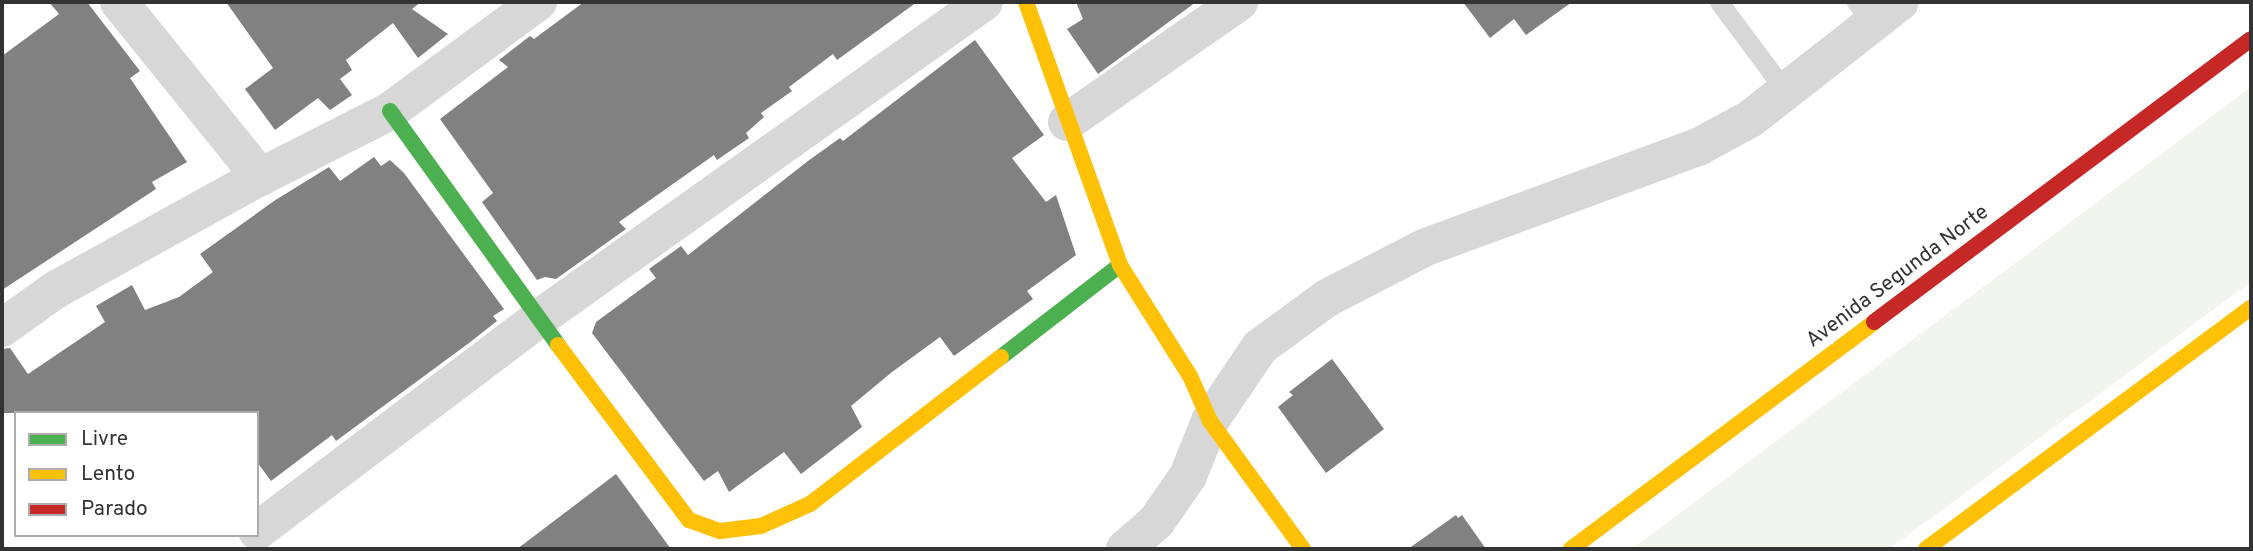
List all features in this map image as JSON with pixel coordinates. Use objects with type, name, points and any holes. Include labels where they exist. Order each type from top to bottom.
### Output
[{"type":"street","points":[[119,2],[260,177]]},
{"type":"street","points":[[2,328],[55,290],[260,177],[390,111],[538,2]]},
{"type":"street","points":[[259,529],[538,319],[984,2]]},
{"type":"street","points":[[1026,2],[1119,265],[1190,376],[1210,421],[1303,549]]},
{"type":"street","points":[[1067,122],[1239,2]]},
{"type":"street","points":[[1125,549],[1156,522],[1188,477],[1210,421],[1260,347],[1327,298],[1426,247],[1700,146],[1750,119],[1786,92],[1876,9]]},
{"type":"street","name":"Avenida Segunda Norte","points":[[1571,549],[2251,39]]},
{"type":"street","points":[[390,111],[538,319],[689,520],[720,531],[761,526],[810,504],[1119,265]]},
{"type":"street","points":[[1926,549],[2251,308]]},
{"type":"street","points":[[233,549],[248,537]]},
{"type":"lane","points":[[1719,2],[1786,92]]},
{"type":"shaded area","points":[[2251,87],[2251,282],[1889,549],[1632,549]]},
{"type":"building","points":[[49,2],[87,2],[140,71],[130,78],[187,162],[152,182],[156,189],[2,290],[2,56],[59,14]]},
{"type":"building","points":[[226,2],[421,2],[412,9],[448,34],[418,58],[393,23],[346,60],[352,70],[340,79],[352,95],[330,110],[318,98],[275,130],[245,89],[273,68]]},
{"type":"building","points":[[584,2],[917,2],[837,60],[833,54],[789,87],[792,91],[761,113],[764,117],[746,133],[749,138],[717,160],[714,155],[619,222],[626,229],[556,279],[545,277],[537,280],[482,202],[493,193],[440,119],[508,67],[499,60],[530,36],[534,39]]},
{"type":"building","points":[[1076,2],[1196,2],[1098,74],[1067,29],[1083,19]]},
{"type":"building","points":[[1463,2],[1572,2],[1526,35],[1514,19],[1490,38]]},
{"type":"building","points":[[975,40],[1044,135],[1012,158],[1046,202],[1056,195],[1076,255],[1027,291],[1033,299],[954,356],[940,337],[892,372],[851,406],[862,427],[801,474],[784,452],[729,492],[718,471],[704,481],[592,333],[596,322],[656,278],[649,269],[681,246],[688,255],[808,161],[840,138],[843,141]]},
{"type":"building","points":[[374,157],[381,166],[390,160],[404,173],[504,309],[493,316],[497,321],[469,343],[336,441],[332,435],[271,481],[259,465],[259,411],[2,413],[2,349],[10,348],[28,374],[105,322],[96,306],[132,285],[145,310],[179,297],[213,272],[200,254],[274,201],[329,167],[340,181]]},
{"type":"building","points":[[1332,359],[1384,429],[1326,473],[1278,407],[1293,395],[1289,392]]},
{"type":"building","points":[[616,474],[671,549],[517,549]]},
{"type":"building","points":[[1456,515],[1458,518],[1462,515],[1486,549],[1408,549]]},
{"type":"traffic: fast","points":[[390,111],[558,345]]},
{"type":"traffic: fast","points":[[1001,357],[1120,265]]},
{"type":"traffic: slow","points":[[1026,2],[1120,265],[1190,376],[1210,421],[1303,549]]},
{"type":"traffic: slow","points":[[1926,549],[2251,308]]},
{"type":"traffic: slow","points":[[1571,549],[1874,322]]},
{"type":"traffic: slow","points":[[558,345],[689,520],[720,531],[761,526],[810,504],[1001,357]]},
{"type":"traffic: jam","points":[[1874,322],[2251,39]]}]
